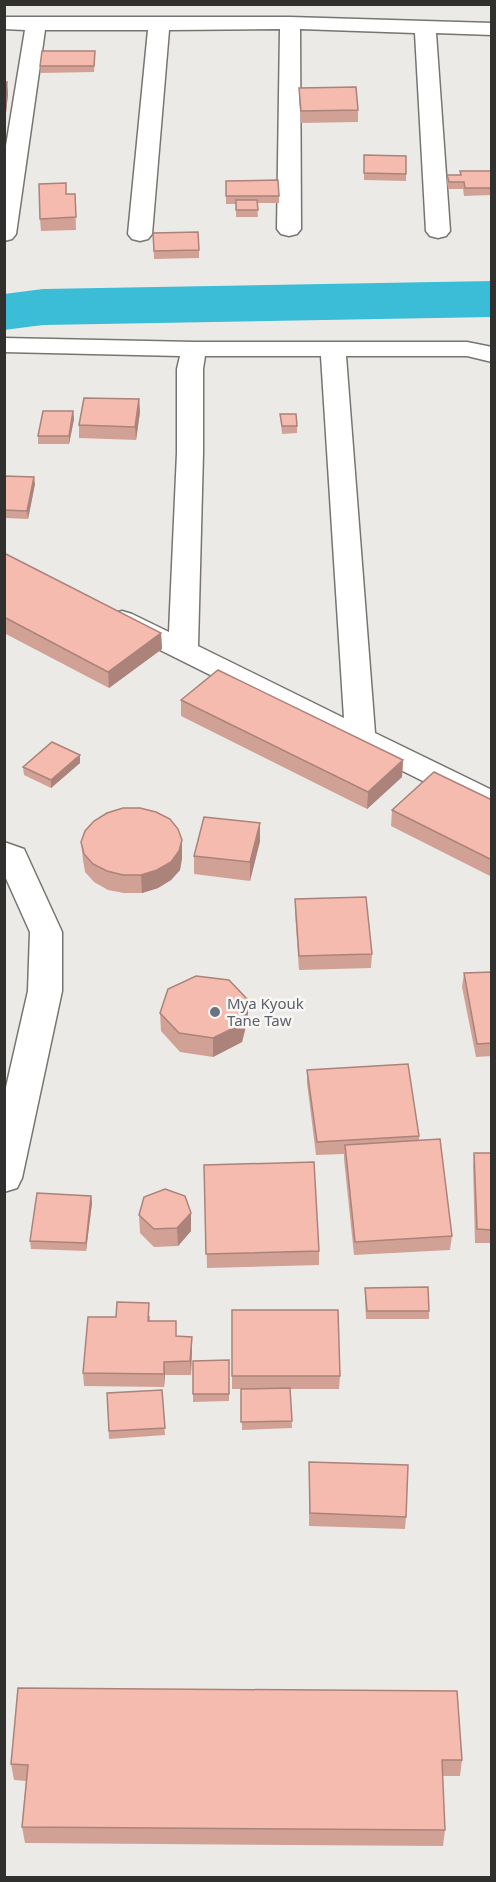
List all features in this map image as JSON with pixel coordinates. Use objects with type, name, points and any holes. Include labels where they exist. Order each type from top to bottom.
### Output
[{"type":"street","points":[[4,23],[290,23],[492,29]]},
{"type":"street","points":[[140,234],[159,23]]},
{"type":"street","points":[[289,229],[290,23]]},
{"type":"street","points":[[4,234],[36,24]]},
{"type":"street","points":[[425,26],[438,231]]},
{"type":"street","points":[[4,345],[194,349],[467,349],[492,355]]},
{"type":"street","points":[[183,651],[190,453],[190,369],[194,349]]},
{"type":"street","points":[[333,349],[360,738]]},
{"type":"street","points":[[99,608],[492,802]]},
{"type":"street","points":[[4,853],[13,857],[46,932],[45,991],[18,1056],[4,1178]]},
{"type":"building","points":[[42,51],[95,51],[94,66],[40,66]]},
{"type":"building","points":[[4,82],[7,82],[4,101]]},
{"type":"building","points":[[356,87],[358,110],[301,111],[299,88]]},
{"type":"building","points":[[364,155],[406,156],[406,174],[364,173]]},
{"type":"building","points":[[460,171],[492,171],[492,188],[465,188],[464,182],[449,182],[447,175],[461,175]]},
{"type":"building","points":[[278,180],[279,196],[226,196],[226,181]]},
{"type":"building","points":[[66,183],[66,194],[75,194],[76,217],[40,219],[39,184]]},
{"type":"building","points":[[236,200],[257,200],[258,210],[236,210]]},
{"type":"building","points":[[198,232],[199,250],[154,251],[153,233]]},
{"type":"building","points":[[84,398],[139,399],[135,427],[79,425]]},
{"type":"building","points":[[43,411],[73,411],[69,436],[38,436]]},
{"type":"building","points":[[280,414],[296,414],[297,426],[282,426]]},
{"type":"building","points":[[4,476],[34,477],[27,511],[4,510]]},
{"type":"building","points":[[4,553],[161,633],[108,672],[4,617]]},
{"type":"building","points":[[218,670],[403,760],[368,792],[181,700]]},
{"type":"building","points":[[52,742],[80,755],[51,780],[23,767]]},
{"type":"building","points":[[434,772],[492,800],[492,860],[392,810]]},
{"type":"building","points":[[123,808],[140,808],[170,819],[178,829],[182,840],[179,851],[171,862],[141,875],[123,875],[93,864],[84,854],[81,842],[85,831],[94,821],[107,813]]},
{"type":"building","points":[[204,817],[260,823],[250,862],[194,856]]},
{"type":"building","points":[[366,897],[372,954],[299,956],[295,899]]},
{"type":"building","points":[[492,972],[492,1043],[477,1044],[464,973]]},
{"type":"building","points":[[196,976],[229,980],[248,1000],[242,1024],[213,1038],[179,1033],[160,1013],[168,989]]},
{"type":"building","points":[[408,1064],[419,1136],[317,1142],[307,1070]]},
{"type":"building","points":[[440,1139],[452,1236],[355,1242],[345,1145]]},
{"type":"building","points":[[474,1153],[492,1153],[492,1230],[477,1229]]},
{"type":"building","points":[[314,1162],[319,1251],[206,1254],[204,1165]]},
{"type":"building","points":[[165,1189],[185,1196],[191,1213],[177,1228],[154,1229],[139,1215],[144,1197]]},
{"type":"building","points":[[37,1193],[91,1196],[86,1243],[30,1241]]},
{"type":"building","points":[[428,1287],[429,1311],[367,1311],[365,1288]]},
{"type":"building","points":[[117,1302],[149,1303],[148,1321],[176,1321],[176,1336],[192,1337],[190,1361],[164,1362],[164,1374],[83,1373],[88,1317],[116,1317]]},
{"type":"building","points":[[232,1310],[338,1310],[340,1376],[232,1376]]},
{"type":"building","points":[[229,1360],[229,1394],[193,1394],[193,1361]]},
{"type":"building","points":[[290,1388],[292,1421],[241,1422],[241,1389]]},
{"type":"building","points":[[162,1390],[165,1428],[109,1431],[107,1393]]},
{"type":"building","points":[[309,1462],[408,1465],[406,1517],[310,1513]]},
{"type":"building","points":[[18,1688],[457,1691],[462,1760],[442,1760],[445,1830],[22,1827],[28,1765],[11,1764]]},
{"type":"waterway","points":[[4,312],[43,307],[492,299]]},
{"type":"place","name":"Mya Kyouk Tane Taw","points":[[215,1012]]}]
